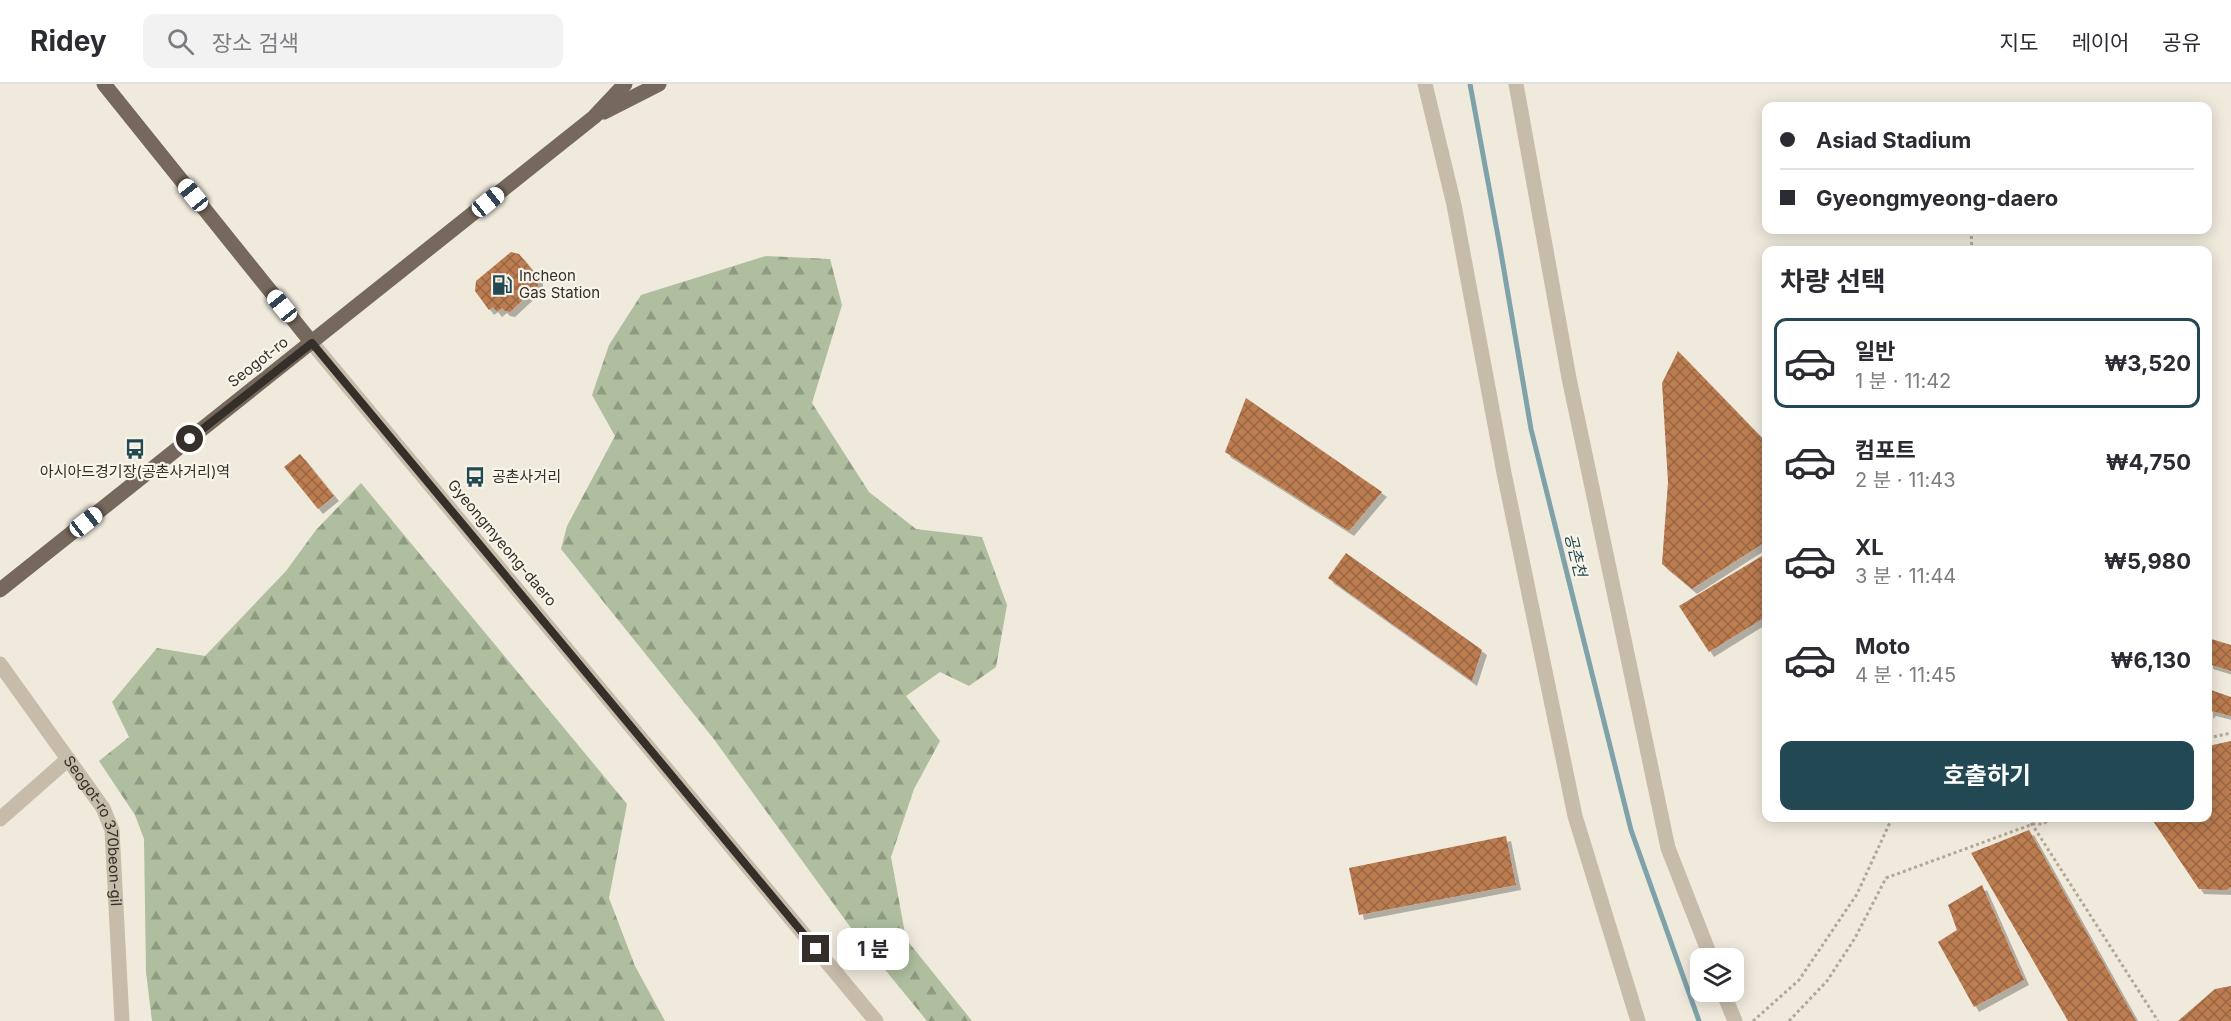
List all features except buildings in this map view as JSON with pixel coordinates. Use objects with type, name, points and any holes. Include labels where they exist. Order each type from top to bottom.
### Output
[{"type":"main road","name":"Gyeongmyeong-daero","points":[[104,84],[312,343]]},
{"type":"main road","name":"Seogot-ro","points":[[0,590],[594,117],[625,84]]},
{"type":"main road","name":"Seogot-ro","points":[[610,100],[638,84]]},
{"type":"main road","name":"Seogot-ro","points":[[594,117],[659,84]]},
{"type":"street","points":[[1425,84],[1454,205],[1506,484],[1575,816],[1638,1021]]},
{"type":"street","points":[[1516,84],[1569,378],[1668,848],[1707,948]]},
{"type":"street","name":"Gyeongmyeong-daero","points":[[312,343],[876,1021]]},
{"type":"street","name":"Seogot-ro 370beon-gil","points":[[0,664],[103,808],[112,830],[122,1021]]},
{"type":"street","points":[[0,819],[67,760]]},
{"type":"street","points":[[1728,1002],[1735,1021]]},
{"type":"path","points":[[2212,737],[2231,733]]},
{"type":"path","points":[[1753,1021],[1799,980],[1857,894],[1890,822]]},
{"type":"path","points":[[1789,1021],[1827,981],[1854,938],[1886,878],[2033,824],[2046,822]]},
{"type":"path","points":[[2033,824],[2158,1021]]},
{"type":"green space","points":[[766,256],[830,259],[842,305],[812,403],[869,492],[916,529],[982,537],[1007,605],[996,667],[969,686],[940,672],[906,696],[940,741],[914,789],[891,857],[906,939],[972,1021],[927,1021],[851,928],[713,738],[561,549],[567,526],[615,436],[592,395],[609,345],[641,295]]},
{"type":"green space","points":[[361,483],[627,804],[609,898],[635,966],[665,1021],[152,1021],[146,972],[144,839],[135,815],[99,761],[129,737],[112,702],[157,648],[205,656],[286,571],[316,530]]},
{"type":"waterway","name":"공촌천","points":[[1470,84],[1531,429],[1631,830],[1699,1021]]},
{"type":"place","name":"Incheon Gas Station","points":[[502,285]]},
{"type":"place","name":"아시아드경기장(공촌사거리)역","points":[[135,449]]},
{"type":"place","name":"공촌사거리","points":[[475,477]]},
{"type":"route","points":[[190,439],[312,343],[816,949]]}]
